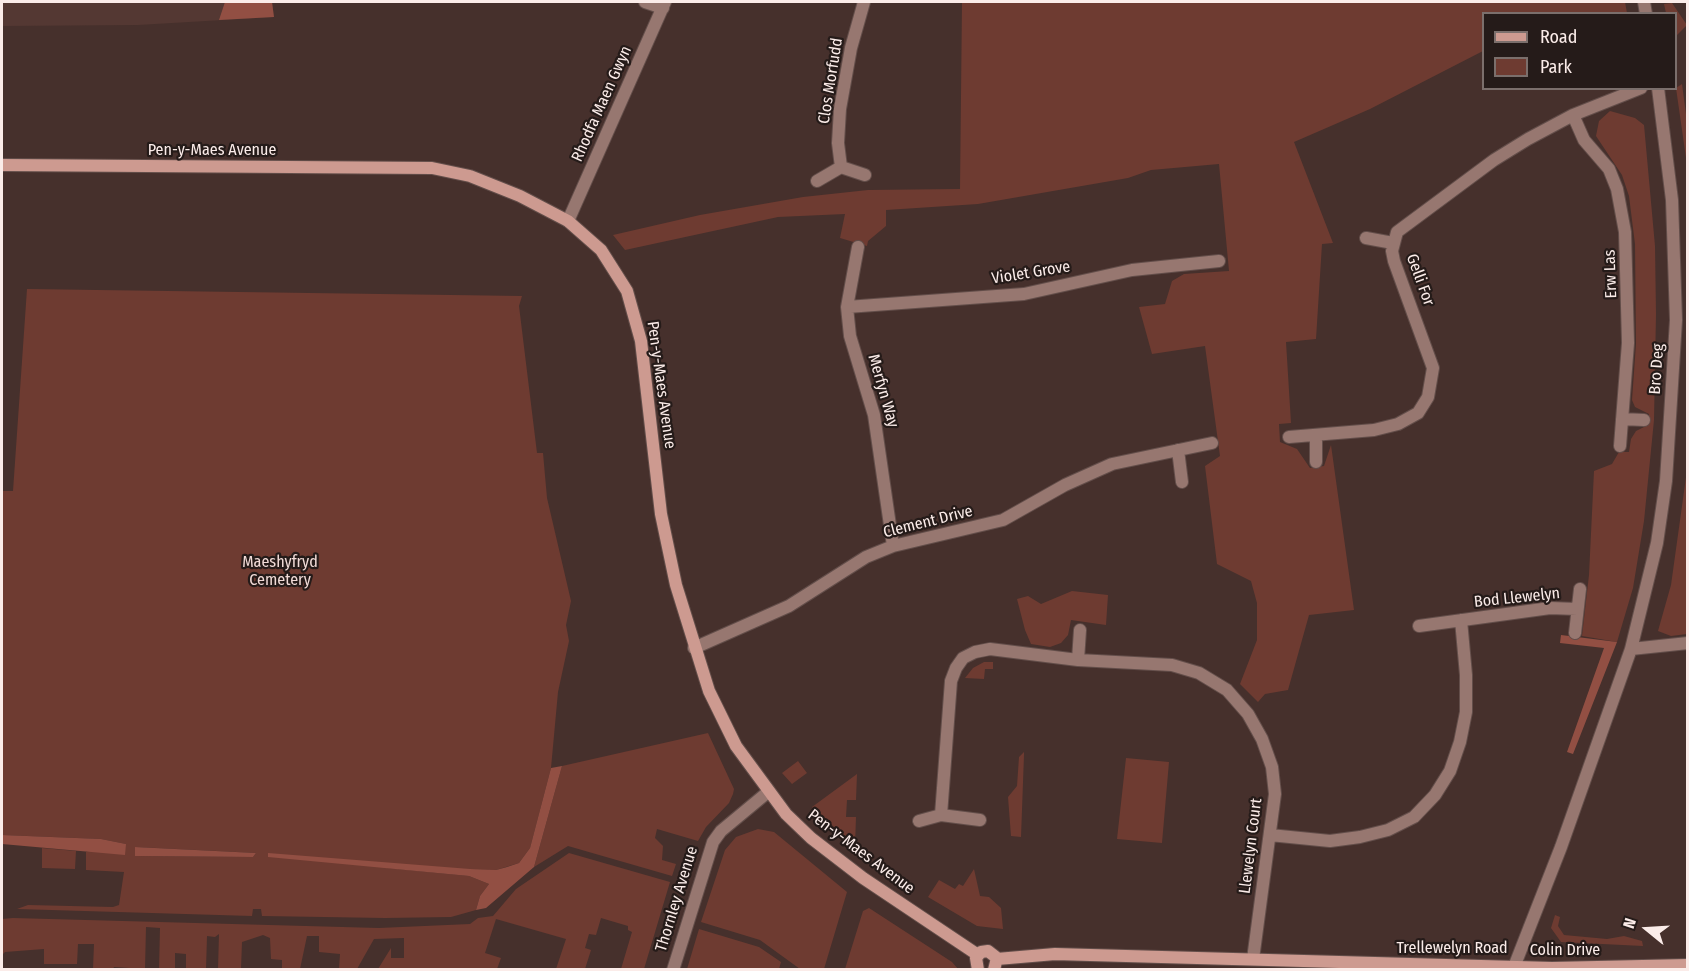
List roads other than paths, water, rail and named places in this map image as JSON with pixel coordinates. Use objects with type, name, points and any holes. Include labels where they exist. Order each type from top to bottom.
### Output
[{"type":"street","points":[[645,2],[664,5]]},
{"type":"street","name":"Clos Morfudd","points":[[841,167],[838,143],[840,109],[851,48],[864,2]]},
{"type":"street","name":"Rhodfa Maen Gwyn","points":[[568,221],[664,5]]},
{"type":"street","name":"Gelli For","points":[[1289,438],[1374,430],[1398,424],[1418,413],[1428,397],[1433,368],[1394,261],[1393,243],[1397,232],[1404,224],[1485,167],[1573,115],[1636,90]]},
{"type":"street","name":"Bro Deg","points":[[1632,649],[1654,554],[1666,481],[1682,320],[1672,200],[1658,90]]},
{"type":"street","name":"Erw Las","points":[[1573,115],[1584,140],[1609,169],[1617,189],[1625,232],[1628,343],[1620,446]]},
{"type":"street","name":"Pen-y-Maes Avenue","points":[[2,165],[432,168],[470,176],[568,221],[601,250],[627,291],[641,342],[661,514],[694,648],[709,691],[736,746],[786,814],[848,867],[978,955]]},
{"type":"street","points":[[817,181],[841,167],[865,175]]},
{"type":"street","points":[[1366,238],[1393,243]]},
{"type":"street","name":"Merfyn Way","points":[[858,247],[847,307],[850,336],[879,437],[893,546]]},
{"type":"street","name":"Violet Grove","points":[[847,307],[1024,294],[1132,270],[1219,261]]},
{"type":"street","points":[[1622,418],[1644,420]]},
{"type":"street","points":[[1316,436],[1316,462]]},
{"type":"street","name":"Clement Drive","points":[[694,648],[789,606],[866,557],[893,546],[1003,520],[1065,485],[1112,464],[1212,442]]},
{"type":"street","points":[[1178,450],[1182,482]]},
{"type":"street","points":[[1575,633],[1580,589]]},
{"type":"street","name":"Bod Llewelyn","points":[[1419,626],[1550,608],[1577,609]]},
{"type":"street","name":"Bod Llewelyn","points":[[1270,835],[1330,841],[1360,837],[1388,830],[1414,817],[1435,795],[1450,771],[1460,742],[1466,712],[1466,675],[1461,620]]},
{"type":"street","points":[[1078,660],[1080,630]]},
{"type":"street","points":[[1632,649],[1688,643]]},
{"type":"street","name":"Llewelyn Court","points":[[941,815],[951,681],[963,658],[975,652],[990,649],[1078,660],[1172,665],[1199,673],[1227,690],[1248,714],[1262,740],[1272,767],[1275,794],[1253,959]]},
{"type":"street","name":"Trellewelyn Road","points":[[978,955],[988,951],[996,964],[1055,954],[1253,959],[1352,967],[1514,967],[1561,847],[1632,649]]},
{"type":"street","name":"Thornley Avenue","points":[[673,969],[713,842],[721,831],[768,792]]},
{"type":"street","points":[[918,821],[941,815],[980,820]]},
{"type":"street","points":[[978,955],[975,961],[978,969]]},
{"type":"street","name":"Colin Drive","points":[[1514,967],[1688,966]]},
{"type":"park label","name":"Maeshyfryd Cemetery","points":[[280,572]]}]
